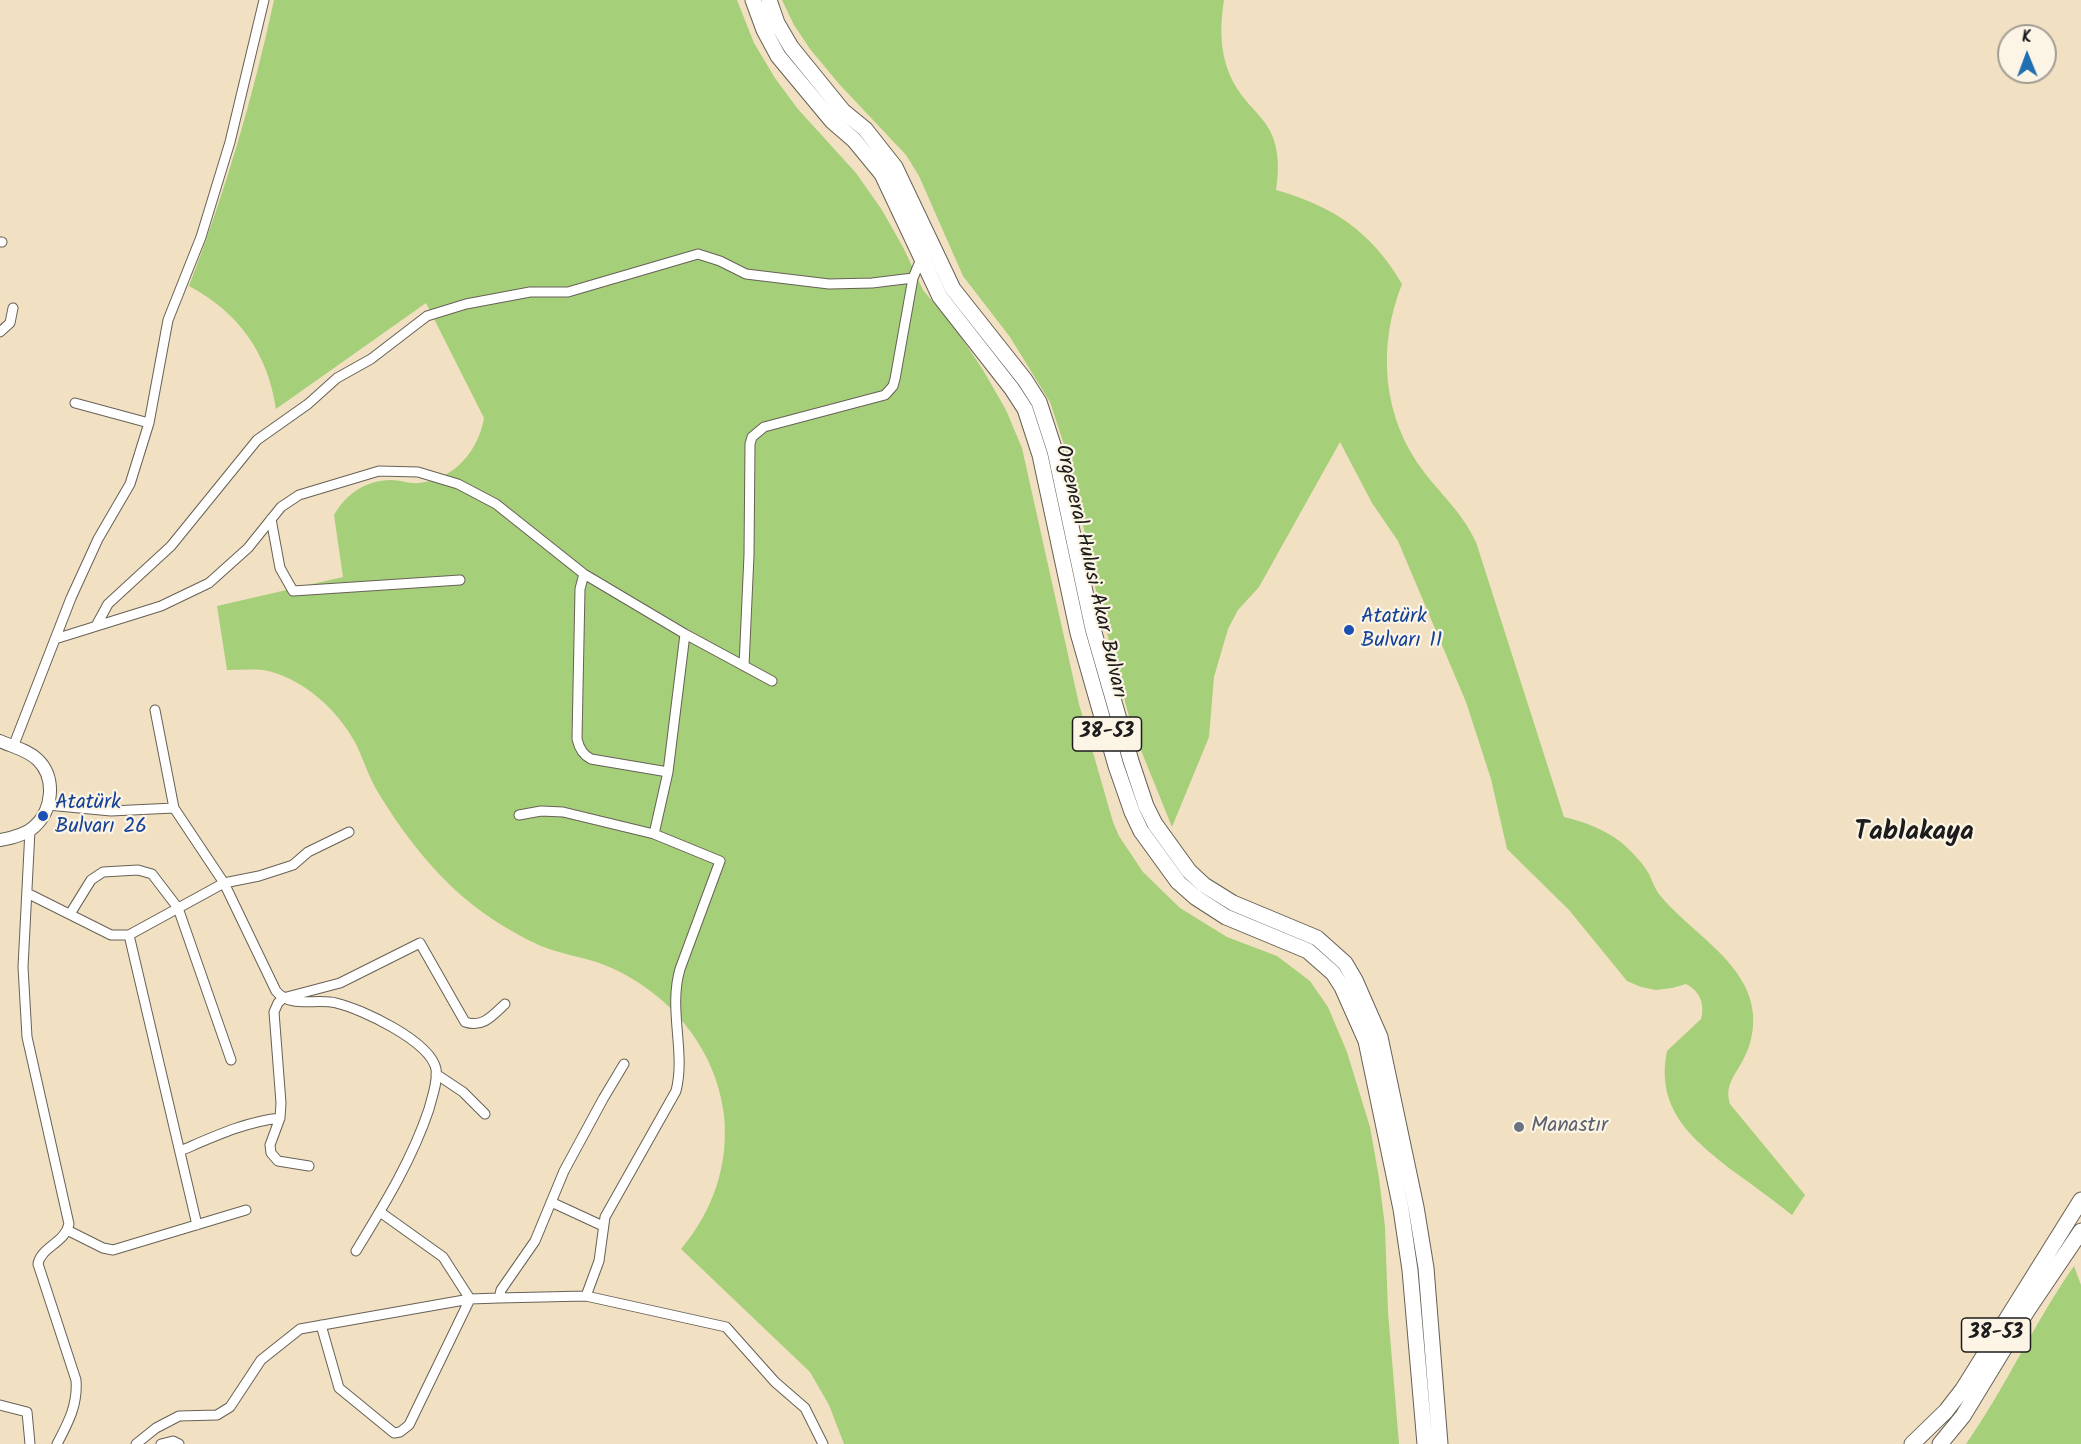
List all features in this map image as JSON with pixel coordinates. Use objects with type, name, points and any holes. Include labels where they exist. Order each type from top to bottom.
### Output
[{"type":"main road","name":"Orgeneral Hulusi Akar Bulvarı","points":[[753,0],[764,30],[778,56],[832,121],[854,140],[882,174],[940,297],[1025,409],[1040,455],[1078,633],[1116,766],[1132,812],[1142,831],[1178,882],[1195,897],[1226,917],[1308,951],[1333,973],[1342,987],[1366,1041],[1401,1209],[1410,1270],[1425,1444]]},
{"type":"main road","name":"Orgeneral Hulusi Akar Bulvarı","points":[[769,0],[777,24],[791,47],[843,111],[865,129],[895,166],[953,289],[1025,380],[1039,402],[1055,451],[1093,629],[1131,761],[1146,806],[1155,824],[1189,872],[1204,885],[1233,903],[1317,938],[1345,963],[1356,981],[1380,1036],[1416,1207],[1425,1268],[1440,1444]]},
{"type":"main road","name":"38-53","points":[[1912,1444],[1946,1411],[1963,1389],[2081,1200]]},
{"type":"main road","name":"38-53","points":[[1940,1444],[1963,1416],[2027,1311],[2081,1231]]},
{"type":"street","points":[[13,747],[71,598],[98,539],[130,484],[149,423],[168,320],[201,237],[230,142],[264,0]]},
{"type":"street","points":[[96,626],[108,604],[171,546],[257,440],[308,404],[337,378],[371,359],[427,316],[466,303],[531,292],[568,292],[698,254],[720,261],[746,274],[829,284],[872,283],[913,278]]},
{"type":"street","points":[[744,666],[752,436],[764,427],[885,395],[890,391],[895,379],[913,278],[921,259]]},
{"type":"street","points":[[0,332],[9,323],[13,308]]},
{"type":"street","points":[[75,403],[149,423]]},
{"type":"street","points":[[55,639],[162,606],[209,583],[248,548],[281,507],[299,495],[379,471],[417,472],[459,484],[496,504],[584,574],[685,634],[772,681]]},
{"type":"street","points":[[271,519],[280,568],[293,591],[460,580]]},
{"type":"street","points":[[584,574],[580,589],[577,739],[579,747],[591,759],[669,772]]},
{"type":"street","points":[[654,834],[669,772],[685,634]]},
{"type":"street","points":[[155,710],[174,808],[224,884],[273,988],[283,998],[293,1002],[315,1000],[337,1003],[381,1022],[409,1037],[432,1059],[436,1074],[434,1093],[421,1132],[404,1170],[356,1251]]},
{"type":"street","points":[[0,741],[32,755],[46,771],[50,781],[48,805],[43,816],[23,834],[0,840]]},
{"type":"street","points":[[48,805],[111,811],[174,808]]},
{"type":"street","points":[[519,815],[542,811],[563,812],[654,834],[720,861],[678,978],[675,1004],[679,1071],[676,1091],[609,1208],[603,1226],[599,1261],[586,1296]]},
{"type":"street","points":[[30,830],[23,967],[27,1036],[69,1218],[68,1230],[61,1239],[40,1256],[38,1264],[76,1380],[76,1403],[57,1444]]},
{"type":"street","points":[[27,892],[111,935],[129,935],[224,884],[293,865],[308,852],[349,831]]},
{"type":"street","points":[[70,914],[91,880],[103,872],[138,870],[152,874],[178,908],[231,1060]]},
{"type":"street","points":[[129,935],[197,1225]]},
{"type":"street","points":[[309,1166],[278,1161],[272,1156],[270,1146],[280,1118],[274,1012],[278,1002],[283,998],[340,983],[420,943],[465,1022],[484,1023],[505,1004]]},
{"type":"street","points":[[499,1298],[501,1290],[535,1241],[586,1130],[624,1064]]},
{"type":"street","points":[[436,1074],[463,1092],[485,1114]]},
{"type":"street","points":[[180,1151],[232,1128],[261,1120],[280,1118]]},
{"type":"street","points":[[551,1202],[603,1226]]},
{"type":"street","points":[[68,1230],[103,1248],[113,1250],[246,1209]]},
{"type":"street","points":[[380,1212],[443,1257],[470,1299]]},
{"type":"street","points":[[136,1444],[156,1428],[179,1416],[217,1415],[230,1407],[261,1360],[300,1329],[470,1299],[586,1296],[726,1327],[776,1382],[805,1408],[823,1444]]},
{"type":"street","points":[[321,1325],[339,1388],[394,1433],[400,1432],[409,1425],[470,1299]]},
{"type":"street","points":[[0,1405],[27,1412],[30,1444]]},
{"type":"street","points":[[161,1444],[172,1441],[179,1444]]},
{"type":"green space","points":[[274,0],[737,0],[754,43],[775,78],[797,108],[856,173],[882,210],[923,290],[955,328],[1006,410],[1022,448],[1079,704],[1119,836],[1143,872],[1180,908],[1227,937],[1277,956],[1310,981],[1328,1007],[1347,1052],[1370,1127],[1379,1178],[1385,1227],[1388,1312],[1399,1444],[844,1444],[829,1405],[810,1372],[681,1249],[710,1203],[721,1169],[725,1134],[719,1090],[711,1066],[699,1043],[684,1023],[647,988],[625,975],[602,964],[541,946],[505,927],[471,904],[441,876],[403,830],[375,788],[356,744],[329,707],[305,688],[277,674],[263,670],[227,670],[217,606],[343,577],[334,515],[344,501],[358,490],[373,483],[391,480],[419,483],[443,476],[462,462],[470,452],[484,418],[426,303],[276,409],[266,370],[248,336],[222,308],[189,286],[215,215],[237,144]]},
{"type":"green space","points":[[782,0],[1224,0],[1221,35],[1224,58],[1238,90],[1272,135],[1278,162],[1276,190],[1316,204],[1349,224],[1378,250],[1402,284],[1389,332],[1387,357],[1392,405],[1399,428],[1410,451],[1458,513],[1476,542],[1564,817],[1601,830],[1622,843],[1640,861],[1656,890],[1671,908],[1729,963],[1749,995],[1753,1014],[1752,1037],[1730,1085],[1730,1104],[1805,1195],[1792,1215],[1704,1147],[1680,1121],[1672,1106],[1666,1090],[1667,1051],[1701,1019],[1702,1003],[1695,990],[1686,984],[1656,990],[1627,981],[1569,910],[1507,849],[1491,779],[1466,702],[1398,541],[1372,503],[1340,442],[1259,587],[1238,610],[1228,629],[1214,677],[1209,737],[1172,827],[1132,728],[1096,591],[1072,469],[1050,402],[1010,337],[963,276],[919,176],[906,155],[840,85],[810,49],[794,25]]},
{"type":"green space","points":[[2074,1266],[2081,1285],[2081,1444],[1966,1444],[2046,1310]]},
{"type":"place","name":"Atatürk Bulvarı 11","points":[[1349,630]]},
{"type":"place","name":"Atatürk Bulvarı 26","points":[[43,816]]},
{"type":"place","name":"Manastır","points":[[1519,1127]]},
{"type":"district","name":"Tablakaya","points":[[1914,834]]}]
